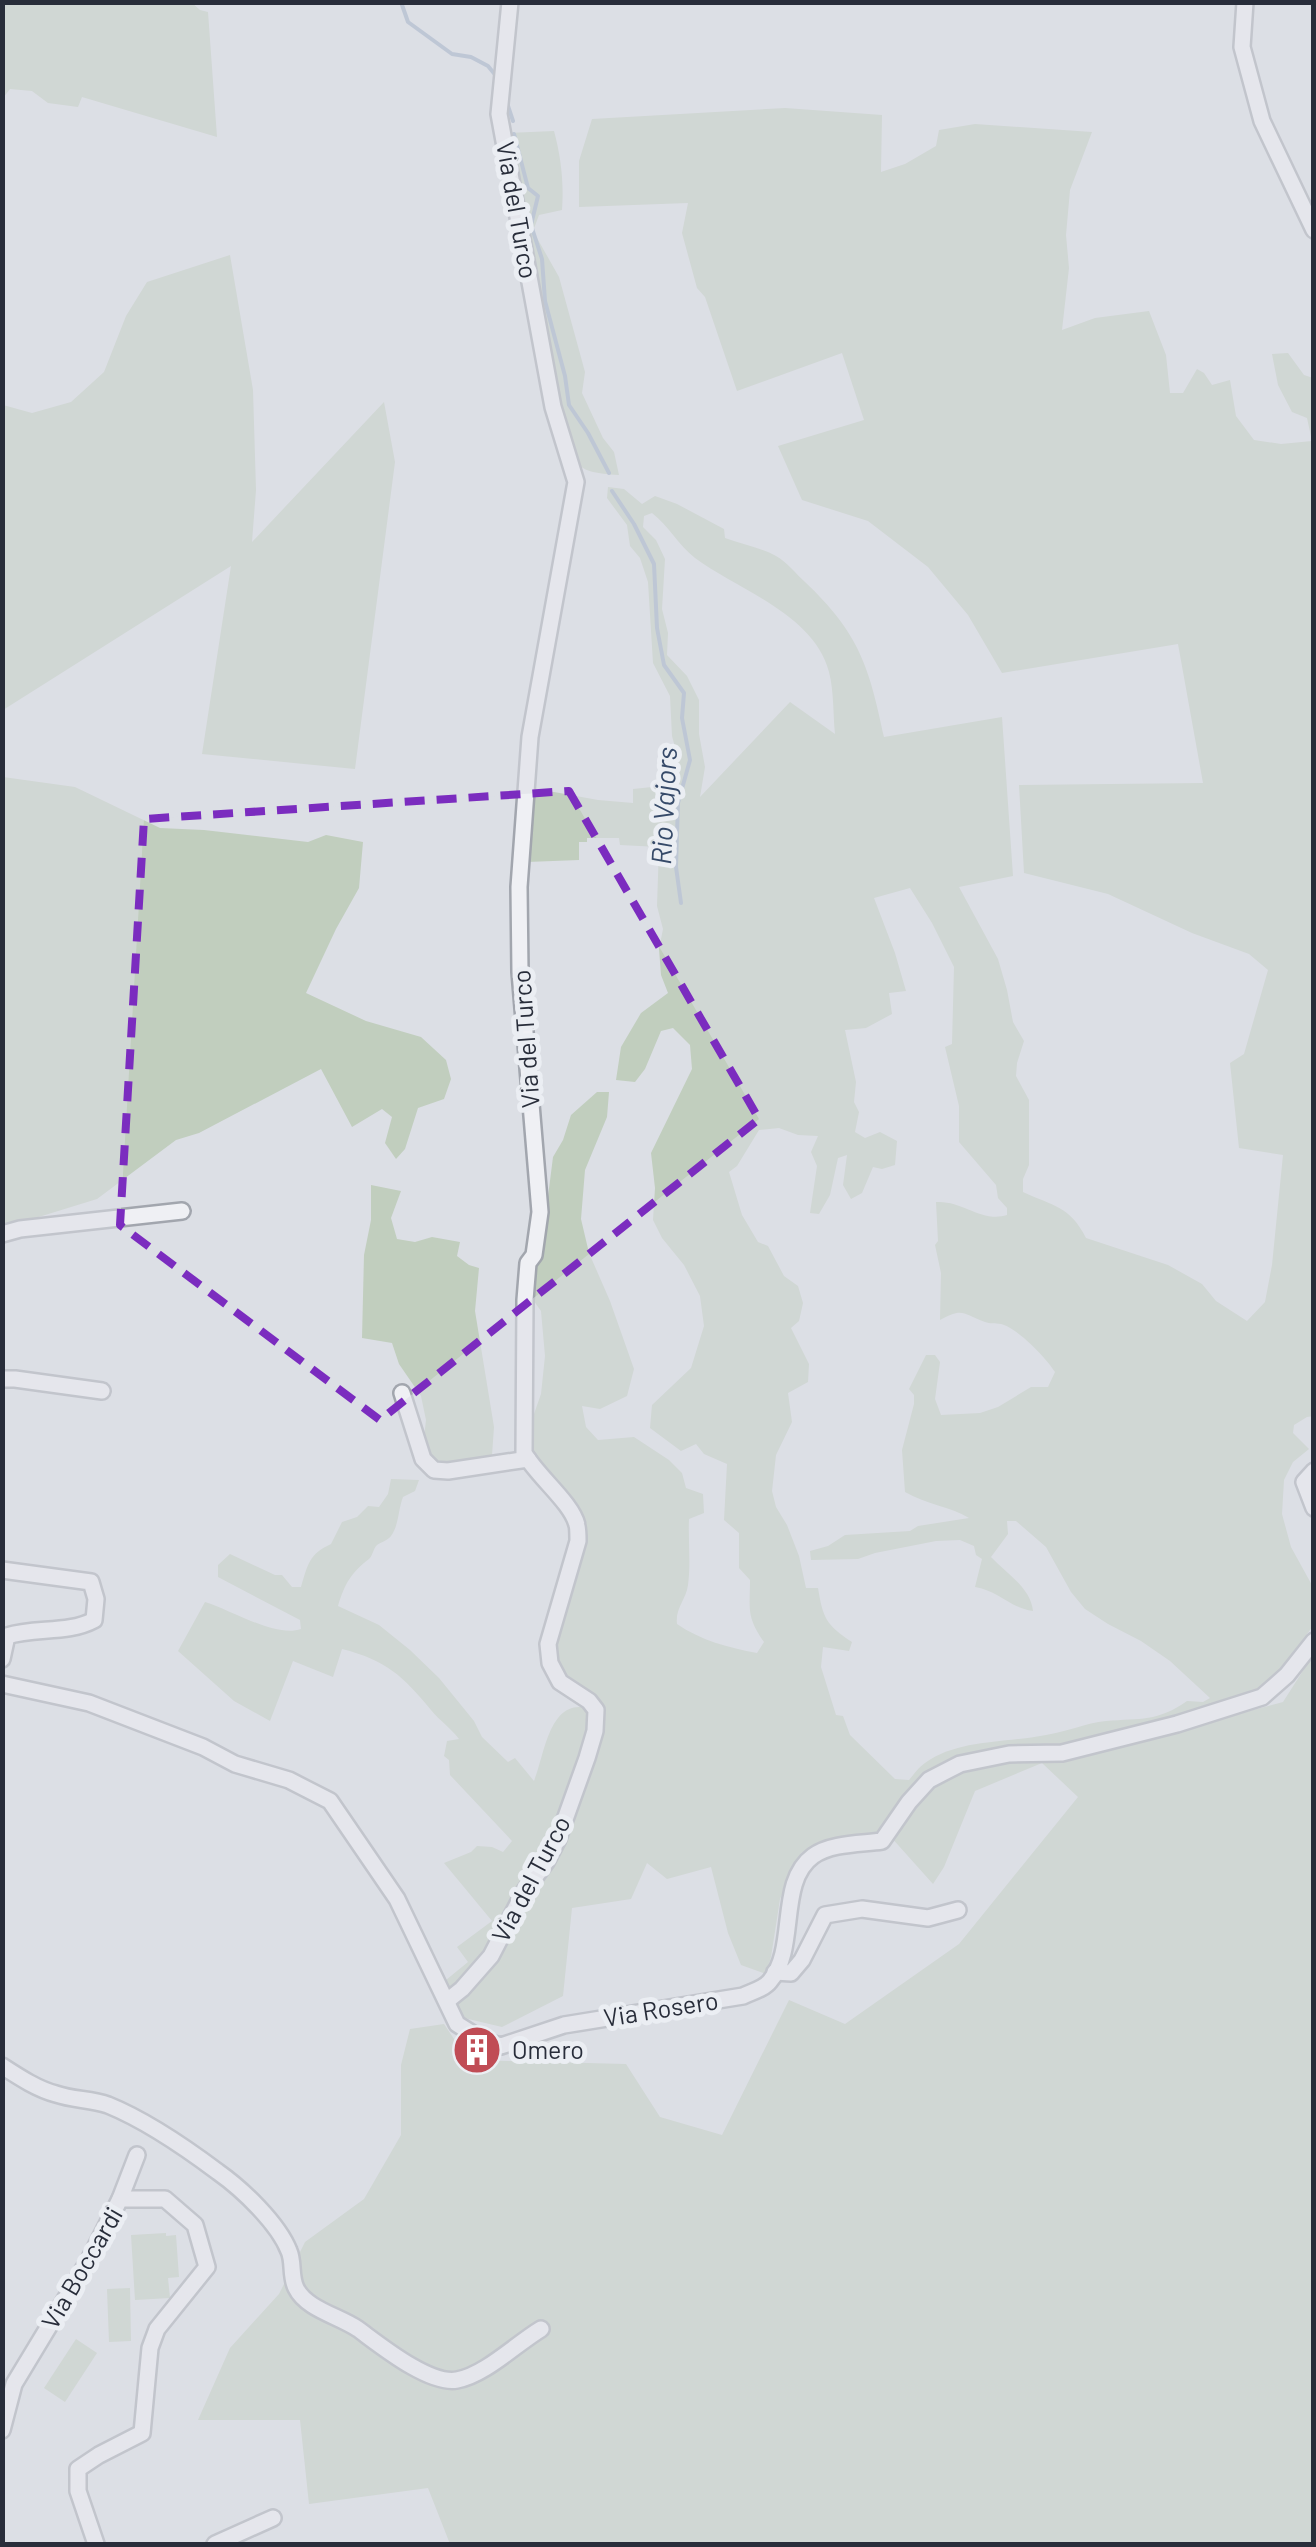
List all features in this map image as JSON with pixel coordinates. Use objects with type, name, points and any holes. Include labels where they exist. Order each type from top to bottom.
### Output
[{"type":"street","name":"Via del Turco","points":[[447,2000],[491,1956],[524,1892],[546,1862],[595,1731],[596,1710],[560,1682],[550,1664],[548,1644],[578,1541],[578,1525],[524,1453],[525,1300],[528,1263],[534,1255],[540,1212],[520,972],[519,887],[530,737],[576,482],[553,407],[500,114],[510,2]]},
{"type":"street","points":[[1245,2],[1242,47],[1262,121],[1314,230]]},
{"type":"street","points":[[2,1234],[182,1211]]},
{"type":"street","points":[[2,1379],[102,1391]]},
{"type":"street","points":[[402,1393],[423,1459],[434,1470],[528,1459]]},
{"type":"street","points":[[1314,1471],[1304,1482],[1314,1508]]},
{"type":"street","points":[[2,1570],[92,1582],[96,1599],[94,1620],[82,1626],[6,1636],[2,1659]]},
{"type":"street","points":[[776,1972],[782,1961],[795,1879],[812,1856],[835,1847],[882,1842],[929,1780],[960,1764],[1009,1754],[1062,1752],[1176,1724],[1262,1697],[1287,1675],[1314,1640]]},
{"type":"street","name":"Via Rosero","points":[[2,1684],[89,1703],[203,1747],[235,1764],[288,1780],[330,1801],[397,1900],[457,2024],[500,2046],[564,2025],[742,1996],[769,1984],[776,1972],[791,1973],[825,1915],[862,1909],[928,1918],[958,1910]]},
{"type":"street","points":[[2,2066],[54,2094],[112,2107],[143,2141],[182,2146],[221,2174],[284,2241],[291,2254],[296,2290],[314,2306],[430,2375],[446,2381],[476,2374],[541,2329]]},
{"type":"street","points":[[120,2199],[143,2141]]},
{"type":"street","name":"Via Boccardi","points":[[2,2430],[14,2384],[89,2260],[120,2199],[165,2199],[194,2224],[206,2266],[157,2329],[150,2348],[142,2433],[78,2469],[78,2491],[96,2544]]},
{"type":"street","points":[[215,2544],[272,2518]]},
{"type":"highlighted area","points":[[569,791],[759,1119],[380,1420],[120,1225],[144,819]]},
{"type":"green space","points":[[3,3],[192,3],[208,12],[217,137],[82,97],[78,107],[48,103],[32,91],[10,89],[3,98]]},
{"type":"green space","points":[[785,108],[882,115],[881,172],[905,164],[936,146],[939,130],[975,124],[1092,132],[1070,190],[1066,235],[1069,268],[1062,330],[1095,318],[1149,311],[1166,355],[1170,393],[1183,393],[1197,369],[1212,385],[1230,380],[1236,416],[1254,440],[1281,444],[1312,441],[1307,418],[1292,412],[1278,385],[1272,354],[1288,353],[1304,375],[1313,378],[1314,1416],[1294,1425],[1293,1433],[1309,1449],[1293,1462],[1284,1480],[1282,1514],[1291,1547],[1313,1587],[1313,1626],[1273,1679],[1257,1692],[1062,1747],[977,1752],[924,1772],[873,1836],[851,1843],[833,1841],[801,1853],[780,1899],[766,1974],[741,1965],[728,1933],[711,1867],[667,1879],[647,1863],[631,1899],[572,1908],[563,1996],[502,2027],[460,2017],[446,1980],[468,1962],[457,1947],[492,1921],[444,1863],[477,1846],[503,1852],[512,1841],[450,1775],[449,1760],[444,1756],[447,1741],[459,1739],[456,1735],[402,1679],[357,1653],[342,1649],[333,1677],[293,1661],[270,1721],[234,1701],[178,1651],[205,1602],[266,1627],[301,1629],[300,1620],[218,1577],[218,1565],[230,1554],[282,1575],[292,1587],[301,1587],[310,1561],[331,1544],[342,1522],[357,1517],[368,1506],[379,1507],[388,1494],[391,1479],[419,1480],[415,1491],[403,1497],[391,1536],[377,1545],[353,1574],[338,1606],[379,1625],[410,1650],[439,1678],[482,1737],[508,1762],[515,1758],[534,1781],[557,1719],[577,1707],[591,1709],[587,1740],[566,1809],[540,1865],[518,1893],[524,1899],[534,1889],[561,1842],[589,1767],[601,1705],[560,1673],[553,1653],[584,1530],[580,1511],[539,1470],[529,1452],[528,1431],[541,1394],[545,1356],[541,1311],[531,1297],[532,1265],[540,1260],[553,1157],[571,1115],[597,1092],[609,1092],[607,1117],[585,1170],[581,1219],[589,1253],[634,1369],[627,1396],[600,1409],[582,1406],[586,1427],[598,1440],[634,1437],[669,1460],[682,1473],[686,1488],[703,1494],[704,1513],[689,1519],[688,1585],[677,1624],[705,1639],[746,1651],[757,1653],[764,1642],[752,1619],[750,1580],[739,1568],[739,1533],[724,1520],[727,1464],[704,1454],[696,1444],[681,1451],[650,1428],[652,1405],[691,1368],[704,1326],[700,1296],[653,1220],[651,1153],[692,1069],[690,1045],[673,1028],[661,1031],[645,1069],[635,1082],[616,1080],[621,1047],[641,1013],[668,993],[661,975],[659,949],[663,929],[657,906],[659,847],[620,845],[619,838],[587,838],[587,842],[579,842],[579,860],[527,862],[532,788],[633,803],[633,789],[652,787],[668,792],[678,758],[672,736],[670,696],[653,663],[648,582],[640,558],[630,546],[627,525],[607,498],[608,487],[624,489],[642,504],[655,496],[677,504],[724,529],[725,538],[770,553],[788,565],[850,635],[867,670],[884,737],[1002,717],[1013,876],[959,887],[998,959],[1013,1022],[1024,1041],[1016,1076],[1029,1100],[1029,1165],[1023,1192],[1067,1213],[1086,1238],[1168,1265],[1202,1284],[1216,1301],[1247,1321],[1265,1302],[1283,1155],[1239,1148],[1230,1063],[1244,1054],[1268,970],[1249,954],[1108,894],[1024,873],[1019,785],[1203,783],[1178,644],[1002,673],[968,615],[928,567],[868,521],[802,500],[778,446],[864,420],[842,353],[737,391],[705,297],[697,288],[682,233],[688,203],[579,207],[579,161],[592,119]],"holes":[[[652,513],[695,558],[772,605],[808,634],[821,652],[831,679],[835,734],[790,702],[700,797],[705,767],[699,734],[699,700],[687,676],[667,655],[668,633],[662,609],[665,559],[656,540],[643,527],[644,516]],[[910,888],[954,967],[952,1044],[945,1047],[959,1106],[959,1142],[996,1185],[998,1198],[1007,1208],[1007,1215],[998,1217],[936,1202],[940,1320],[963,1313],[1007,1326],[1055,1372],[1048,1387],[1031,1387],[998,1407],[980,1413],[941,1415],[935,1399],[940,1362],[935,1355],[926,1355],[909,1389],[914,1404],[902,1450],[905,1492],[969,1518],[918,1526],[910,1531],[845,1535],[810,1551],[811,1560],[858,1559],[936,1541],[960,1540],[974,1546],[976,1555],[982,1559],[975,1587],[1033,1611],[1023,1588],[991,1557],[1008,1534],[1007,1521],[1016,1521],[1046,1547],[1085,1609],[1170,1661],[1210,1698],[1203,1702],[1187,1701],[1167,1713],[1148,1718],[1098,1722],[1054,1734],[952,1750],[925,1763],[909,1780],[895,1779],[850,1735],[843,1716],[836,1715],[821,1667],[823,1647],[849,1651],[852,1642],[827,1620],[818,1588],[806,1588],[799,1556],[772,1491],[776,1455],[792,1422],[788,1393],[808,1382],[809,1364],[791,1328],[799,1321],[803,1303],[798,1286],[784,1276],[768,1246],[758,1242],[742,1215],[729,1172],[737,1166],[759,1130],[779,1128],[798,1135],[818,1136],[811,1152],[817,1166],[810,1213],[819,1214],[830,1195],[838,1158],[847,1155],[843,1185],[851,1199],[862,1193],[873,1167],[895,1165],[897,1141],[880,1132],[865,1138],[855,1132],[859,1112],[854,1102],[856,1082],[845,1030],[866,1028],[892,1014],[889,993],[906,991],[874,898]]]},
{"type":"green space","points":[[554,131],[561,170],[562,210],[539,215],[533,231],[559,277],[585,372],[582,393],[614,452],[619,475],[592,472],[578,464],[562,423],[508,133]]},
{"type":"green space","points":[[230,255],[253,390],[256,490],[252,542],[384,402],[395,462],[355,769],[202,754],[231,566],[3,710],[3,405],[32,413],[71,402],[104,372],[126,316],[147,282]]},
{"type":"green space","points":[[3,777],[75,787],[160,828],[308,842],[326,835],[363,842],[359,888],[306,993],[366,1021],[421,1037],[446,1060],[451,1079],[444,1099],[418,1108],[405,1149],[396,1159],[385,1143],[392,1117],[382,1109],[352,1127],[321,1069],[199,1133],[176,1140],[97,1199],[3,1228]]},
{"type":"green space","points":[[371,1185],[401,1191],[391,1218],[397,1239],[415,1242],[432,1237],[460,1242],[457,1256],[479,1268],[475,1311],[494,1427],[492,1455],[454,1466],[431,1461],[424,1438],[426,1420],[421,1396],[399,1364],[392,1343],[362,1338]]},
{"type":"green space","points":[[1313,1655],[1313,2544],[450,2544],[428,2488],[309,2504],[300,2420],[198,2420],[230,2348],[279,2294],[305,2242],[364,2199],[401,2135],[401,2065],[410,2029],[444,2024],[468,2060],[626,2064],[660,2117],[722,2135],[789,2000],[845,2024],[959,1944],[1078,1797],[1042,1763],[975,1791],[944,1867],[933,1884],[890,1836],[931,1783],[960,1767],[1184,1728],[1283,1702]]},
{"type":"green space","points":[[131,2235],[176,2235],[179,2277],[168,2278],[170,2298],[135,2300]]},
{"type":"green space","points":[[130,2288],[131,2341],[109,2342],[107,2289]]},
{"type":"green space","points":[[76,2339],[97,2353],[65,2402],[44,2388]]},
{"type":"waterway","name":"Rio Vajors","points":[[401,2],[408,22],[452,54],[471,57],[488,66],[497,77]]},
{"type":"waterway","name":"Rio Vajors","points":[[507,103],[513,121]]},
{"type":"waterway","name":"Rio Vajors","points":[[514,134],[528,188],[538,196],[531,225],[542,259],[545,301],[569,405],[609,473]]},
{"type":"waterway","name":"Rio Vajors","points":[[612,491],[654,564],[657,628],[664,665],[684,693],[682,718],[690,760],[678,803],[676,867],[681,903]]},
{"type":"place","name":"Omero","points":[[477,2050]]}]
